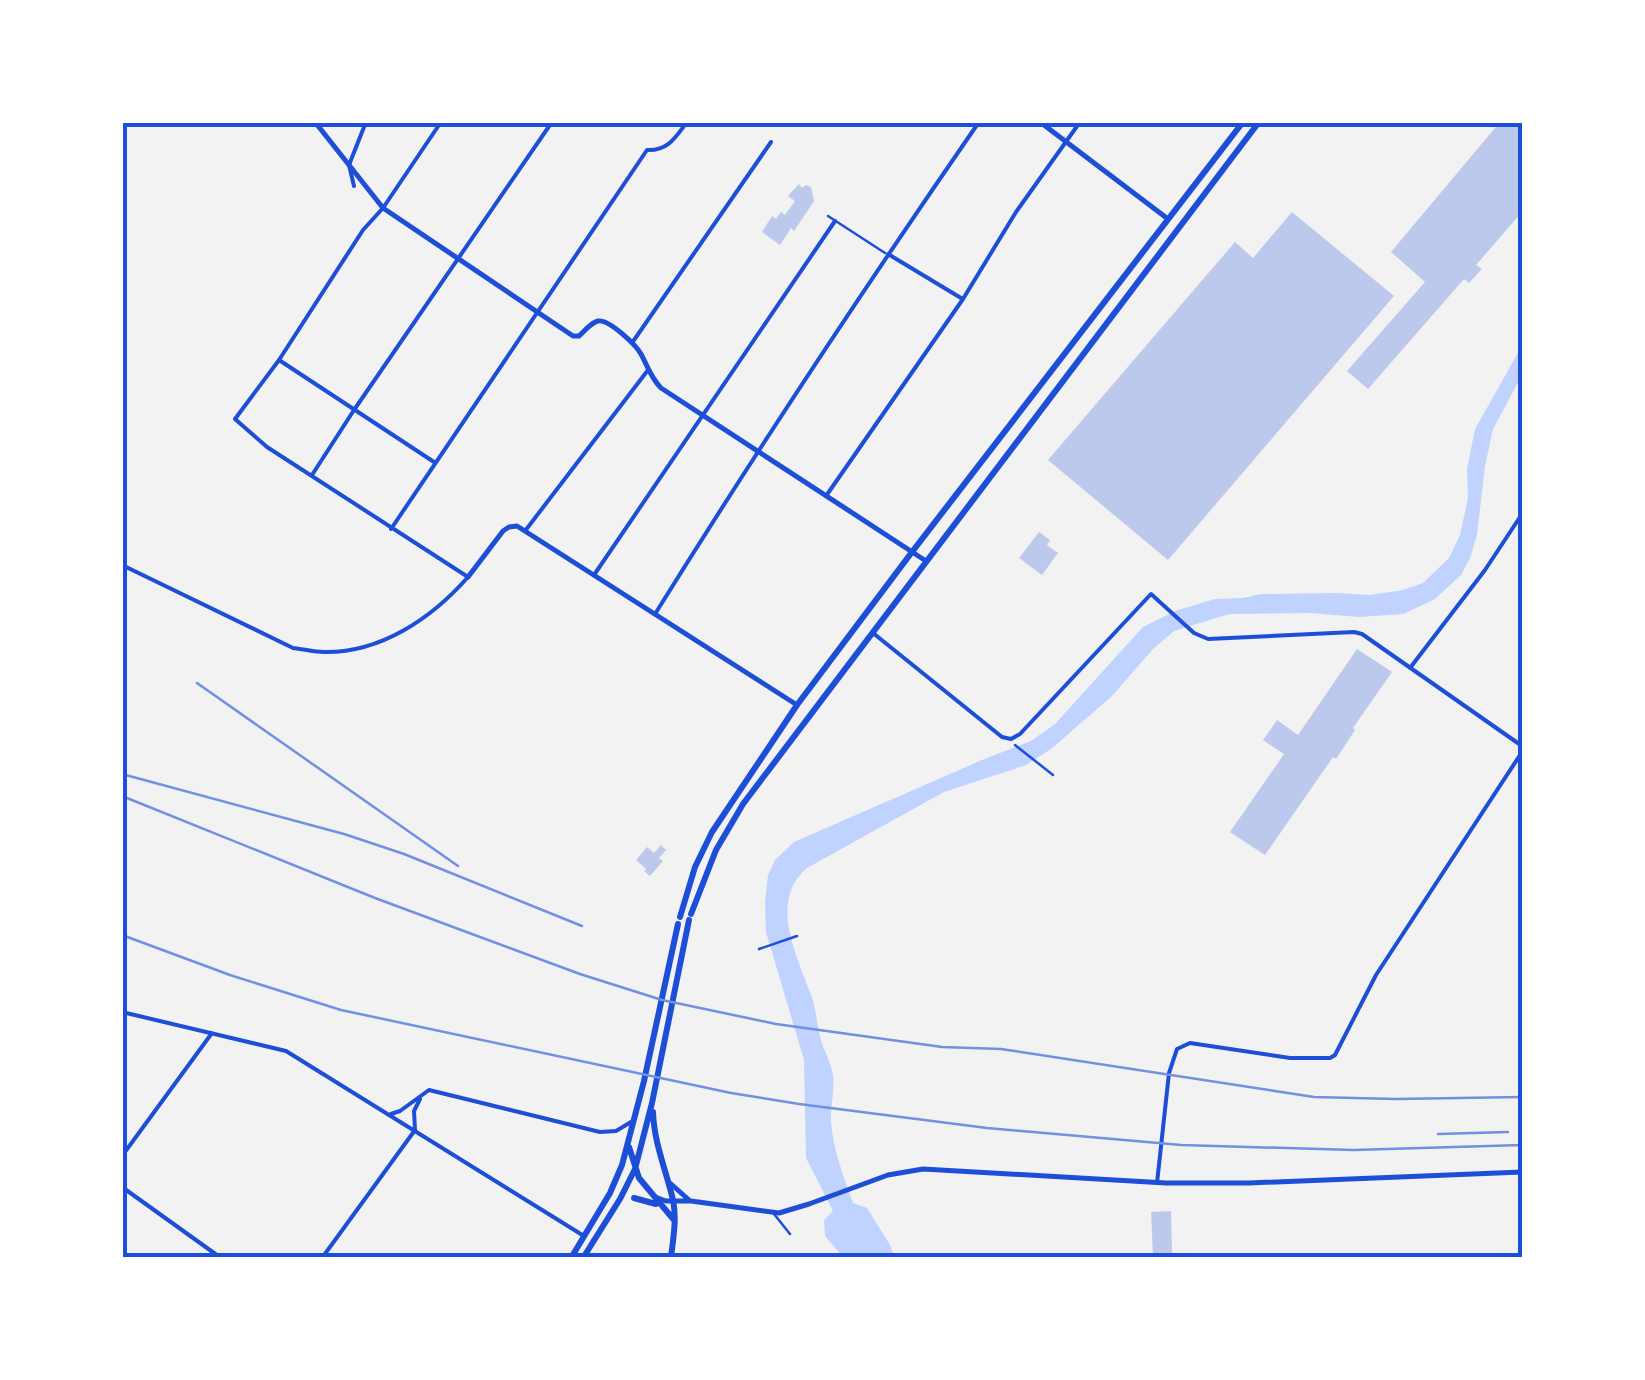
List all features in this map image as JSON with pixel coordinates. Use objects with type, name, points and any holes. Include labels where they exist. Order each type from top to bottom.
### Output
[{"type":"main road","points":[[570,1258],[613,1186],[629,1142],[679,921],[692,874],[712,832],[865,614],[1243,122]]},
{"type":"main road","points":[[583,1258],[635,1169],[690,917],[731,823],[1258,122]]},
{"type":"main road","points":[[1168,219],[1175,232]]},
{"type":"main road","points":[[992,448],[1000,466]]},
{"type":"main road","points":[[865,614],[872,632]]},
{"type":"main road","points":[[798,705],[804,711],[804,721]]},
{"type":"main road","points":[[652,1104],[655,1136],[673,1202],[671,1258]]},
{"type":"main road","points":[[629,1142],[635,1169],[674,1222]]},
{"type":"main road","points":[[634,1198],[649,1192]]},
{"type":"main road","points":[[620,1199],[649,1201],[663,1208]]},
{"type":"street","points":[[315,122],[382,208],[576,337],[593,323],[604,322],[632,343],[662,388],[926,561]]},
{"type":"street","points":[[354,186],[350,165],[366,122]]},
{"type":"street","points":[[441,122],[235,419],[268,447],[468,577]]},
{"type":"street","points":[[312,476],[552,122]]},
{"type":"street","points":[[391,529],[647,150],[669,146],[687,122]]},
{"type":"street","points":[[655,614],[757,450],[979,122]]},
{"type":"street","points":[[1040,122],[1168,219]]},
{"type":"street","points":[[826,496],[1080,122]]},
{"type":"street","points":[[632,343],[772,142]]},
{"type":"street","points":[[594,575],[836,221]]},
{"type":"street","points":[[888,254],[962,299]]},
{"type":"street","points":[[279,360],[435,463]]},
{"type":"street","points":[[525,531],[648,370]]},
{"type":"street","points":[[1410,668],[1485,570],[1522,514]]},
{"type":"street","points":[[122,566],[293,648],[323,652],[357,648],[392,636],[437,608],[468,577],[504,530],[516,526],[798,705]]},
{"type":"street","points":[[1515,526],[1522,530]]},
{"type":"street","points":[[872,632],[1002,737],[1010,739],[1020,734],[1150,594],[1194,632],[1210,640],[1358,633],[1522,749],[1376,975],[1336,1055],[1290,1058],[1190,1042],[1178,1048],[1170,1073],[1157,1183]]},
{"type":"street","points":[[122,1012],[286,1051],[584,1236]]},
{"type":"street","points":[[122,1156],[212,1033]]},
{"type":"street","points":[[387,1114],[400,1111],[429,1090],[600,1132],[620,1130],[634,1119]]},
{"type":"street","points":[[322,1258],[415,1130],[416,1106],[429,1090]]},
{"type":"street","points":[[649,1192],[673,1202],[774,1213],[888,1176],[932,1169],[1157,1183],[1522,1172]]},
{"type":"street","points":[[664,1174],[691,1201]]},
{"type":"street","points":[[122,1187],[221,1258]]},
{"type":"street","points":[[674,1222],[691,1201]]},
{"type":"street","points":[[206,1255],[210,1249]]},
{"type":"lane","points":[[828,216],[888,254]]},
{"type":"lane","points":[[1015,744],[1053,775]]},
{"type":"lane","points":[[759,949],[798,936]]},
{"type":"lane","points":[[774,1213],[790,1234]]},
{"type":"water","points":[[1522,346],[1522,375],[1493,429],[1470,558],[1461,575],[1435,599],[1403,614],[1229,614],[1174,631],[1112,696],[1051,749],[1026,765],[944,792],[807,868],[795,881],[787,912],[789,929],[832,1072],[831,1122],[836,1153],[853,1203],[867,1208],[894,1257],[843,1257],[825,1236],[824,1220],[833,1211],[806,1158],[804,1060],[766,932],[768,875],[775,860],[794,842],[1031,741],[1055,724],[1143,627],[1175,611],[1215,599],[1261,594],[1370,595],[1423,583],[1449,558],[1460,535],[1475,429]]},
{"type":"building","points":[[1500,122],[1522,122],[1522,212],[1476,265],[1482,269],[1469,283],[1464,279],[1368,389],[1347,371],[1425,282],[1391,252]]},
{"type":"building","points":[[799,184],[802,188],[811,187],[814,201],[780,245],[762,232],[772,216],[776,219],[781,212],[785,215],[795,201],[788,196]]},
{"type":"building","points":[[1292,212],[1394,296],[1168,560],[1048,460],[1235,242],[1253,258]]},
{"type":"building","points":[[1039,532],[1058,553],[1042,575],[1019,558]]},
{"type":"building","points":[[1357,649],[1392,672],[1336,759],[1333,757],[1265,855],[1230,832],[1284,754],[1263,740],[1277,720],[1298,735]]},
{"type":"building","points":[[661,845],[666,850],[659,858],[663,861],[650,876],[636,860],[647,847],[654,853]]},
{"type":"building","points":[[1171,1211],[1172,1256],[1153,1256],[1151,1212]]},
{"type":"railway","points":[[197,683],[458,866]]},
{"type":"railway","points":[[122,774],[344,834],[582,926]]},
{"type":"railway","points":[[122,796],[375,898],[662,1000],[776,1024],[942,1047],[1001,1049],[1314,1097],[1522,1097]]},
{"type":"railway","points":[[122,935],[341,1010],[799,1104],[987,1128],[1181,1145],[1354,1150],[1522,1145]]},
{"type":"railway","points":[[1438,1134],[1508,1132]]}]
